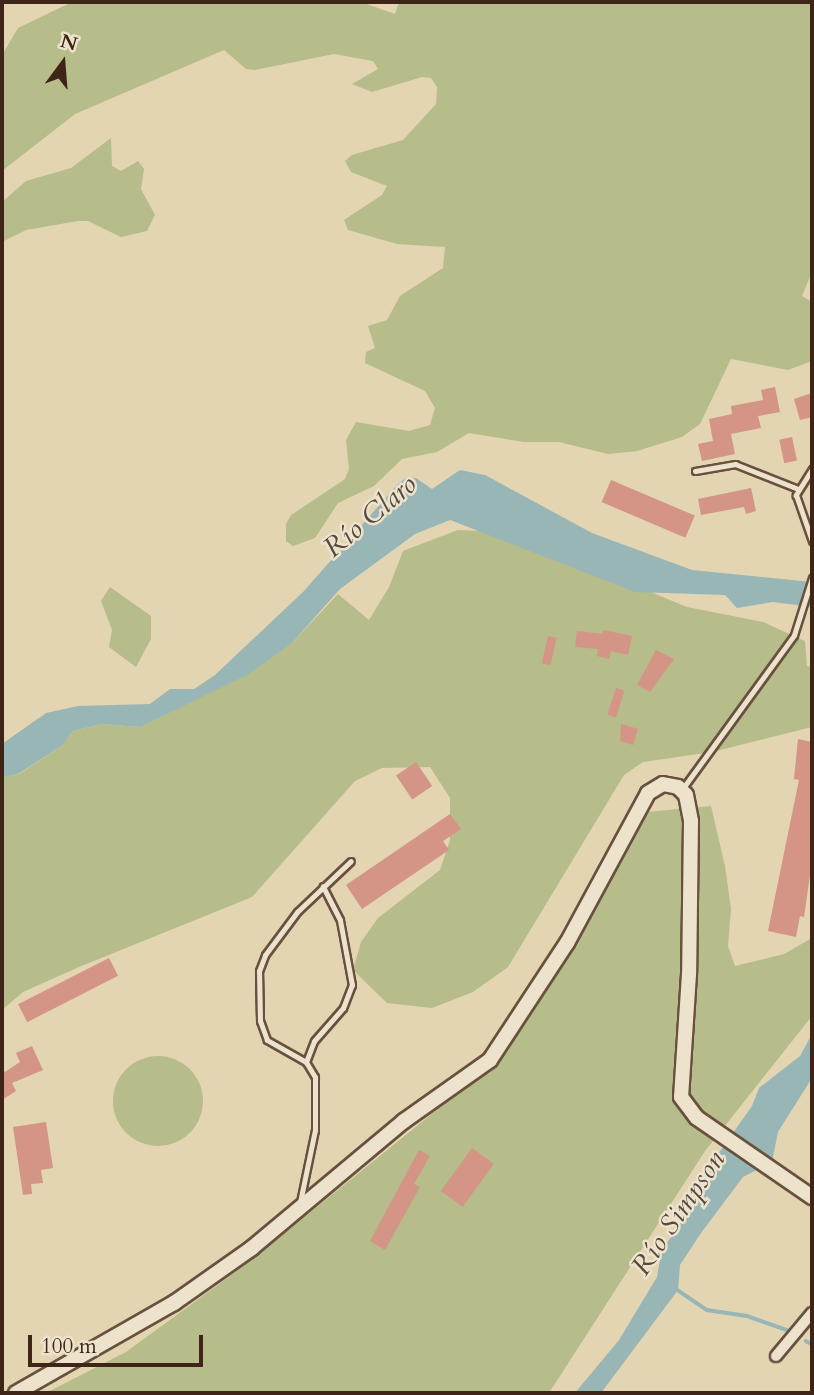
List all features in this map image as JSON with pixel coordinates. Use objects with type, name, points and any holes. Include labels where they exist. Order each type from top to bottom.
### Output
[{"type":"street","points":[[16,1393],[174,1303],[299,1210],[351,1161],[477,1070],[501,1048],[567,943],[648,793],[663,784],[681,790],[690,813],[691,913],[679,1089],[697,1118],[812,1198]]},
{"type":"street","points":[[776,1356],[812,1313]]},
{"type":"lane","points":[[695,471],[736,464],[798,489]]},
{"type":"lane","points":[[812,469],[798,489],[801,514],[812,541]]},
{"type":"lane","points":[[681,790],[794,635],[812,578]]},
{"type":"lane","points":[[299,1210],[317,1102],[315,1077],[306,1062],[267,1040],[260,1021],[258,971],[265,954],[296,912],[351,861]]},
{"type":"lane","points":[[306,1062],[314,1041],[343,1008],[352,985],[340,920],[323,886]]},
{"type":"green space","points":[[72,2],[361,2],[395,14],[399,2],[812,2],[812,272],[802,296],[812,302],[812,361],[788,370],[731,359],[700,424],[682,437],[637,451],[608,454],[559,442],[524,442],[469,433],[437,452],[402,459],[374,486],[338,503],[315,538],[293,546],[286,541],[286,524],[291,515],[345,479],[349,469],[346,440],[356,422],[409,431],[430,425],[435,408],[425,391],[365,363],[366,352],[375,348],[368,326],[387,320],[400,296],[443,268],[445,247],[397,244],[348,230],[344,220],[382,195],[387,186],[351,172],[345,161],[352,155],[403,140],[436,104],[437,87],[431,78],[422,77],[372,92],[352,84],[378,69],[373,61],[334,54],[255,70],[246,69],[224,50],[75,114],[2,171],[2,55],[18,28]]},
{"type":"green space","points":[[111,138],[112,166],[121,171],[138,161],[144,169],[141,189],[155,215],[147,231],[121,237],[88,221],[78,221],[26,230],[2,242],[3,201],[26,181],[71,168]]},
{"type":"green space","points":[[458,530],[505,532],[687,607],[763,622],[805,641],[807,666],[812,667],[812,727],[712,752],[643,762],[624,775],[508,967],[473,992],[432,1008],[387,1003],[353,970],[361,942],[378,918],[440,870],[450,840],[450,798],[430,767],[382,768],[355,781],[252,897],[23,992],[2,1010],[2,778],[19,774],[63,745],[73,731],[102,724],[140,727],[292,643],[338,594],[369,620],[389,587],[403,551]]},
{"type":"green space","points":[[110,587],[151,616],[151,639],[136,667],[109,647],[112,630],[101,601]]},
{"type":"green space","points":[[711,806],[725,866],[731,909],[728,946],[735,966],[784,954],[812,938],[812,1016],[705,1151],[549,1393],[46,1393],[126,1352],[249,1262],[492,1065],[544,990],[646,812]]},
{"type":"green space","points":[[158,1056],[175,1060],[190,1069],[199,1084],[203,1101],[199,1118],[190,1133],[175,1142],[158,1146],[141,1142],[126,1133],[117,1118],[113,1101],[117,1084],[126,1069],[141,1060]]},
{"type":"water","name":"Río Claro","points":[[460,470],[485,475],[592,533],[692,570],[812,582],[812,607],[773,602],[737,608],[725,595],[635,592],[450,520],[415,534],[340,589],[292,643],[249,674],[140,727],[102,724],[73,731],[63,745],[18,774],[2,778],[2,744],[46,713],[78,706],[150,704],[170,689],[194,689],[215,675],[304,591],[397,485],[407,477],[416,478],[432,489]]},
{"type":"water","name":"Río Simpson","points":[[812,1034],[812,1078],[778,1132],[772,1162],[743,1177],[701,1233],[680,1265],[678,1290],[601,1393],[575,1393],[619,1340],[657,1277],[662,1249],[675,1232],[685,1201],[752,1106],[759,1088],[800,1056]]},
{"type":"building","points":[[775,387],[780,412],[758,416],[761,428],[731,434],[735,454],[702,461],[698,444],[713,441],[709,419],[732,414],[731,406],[763,400],[761,390]]},
{"type":"building","points":[[812,393],[812,417],[800,420],[794,399]]},
{"type":"building","points":[[792,437],[797,460],[784,463],[779,440]]},
{"type":"building","points":[[611,480],[695,516],[685,538],[602,502]]},
{"type":"building","points":[[751,488],[756,511],[746,514],[744,507],[701,515],[698,499]]},
{"type":"building","points":[[603,630],[632,636],[628,655],[611,651],[609,659],[597,656],[598,649],[575,647],[577,631],[602,634]]},
{"type":"building","points":[[548,636],[557,638],[550,665],[542,663]]},
{"type":"building","points":[[656,650],[674,659],[650,692],[637,685]]},
{"type":"building","points":[[616,688],[625,691],[616,717],[607,715]]},
{"type":"building","points":[[621,724],[638,729],[633,745],[620,741]]},
{"type":"building","points":[[798,739],[812,742],[812,861],[804,917],[800,916],[796,937],[768,931],[799,780],[794,779]]},
{"type":"building","points":[[416,762],[432,786],[412,799],[396,775]]},
{"type":"building","points":[[450,814],[461,829],[443,841],[449,850],[362,909],[346,885]]},
{"type":"building","points":[[109,958],[118,976],[27,1022],[18,1004]]},
{"type":"building","points":[[32,1046],[43,1070],[12,1083],[16,1091],[2,1100],[2,1067],[5,1072],[20,1062],[16,1053]]},
{"type":"building","points":[[46,1122],[53,1168],[41,1170],[43,1183],[31,1184],[32,1194],[23,1195],[13,1127]]},
{"type":"building","points":[[472,1148],[494,1164],[463,1207],[441,1191]]},
{"type":"building","points":[[419,1150],[430,1156],[414,1184],[420,1187],[385,1250],[370,1241]]},
{"type":"waterway","points":[[676,1289],[707,1310],[747,1316],[790,1331]]},
{"type":"waterway","points":[[806,1341],[812,1344]]}]
